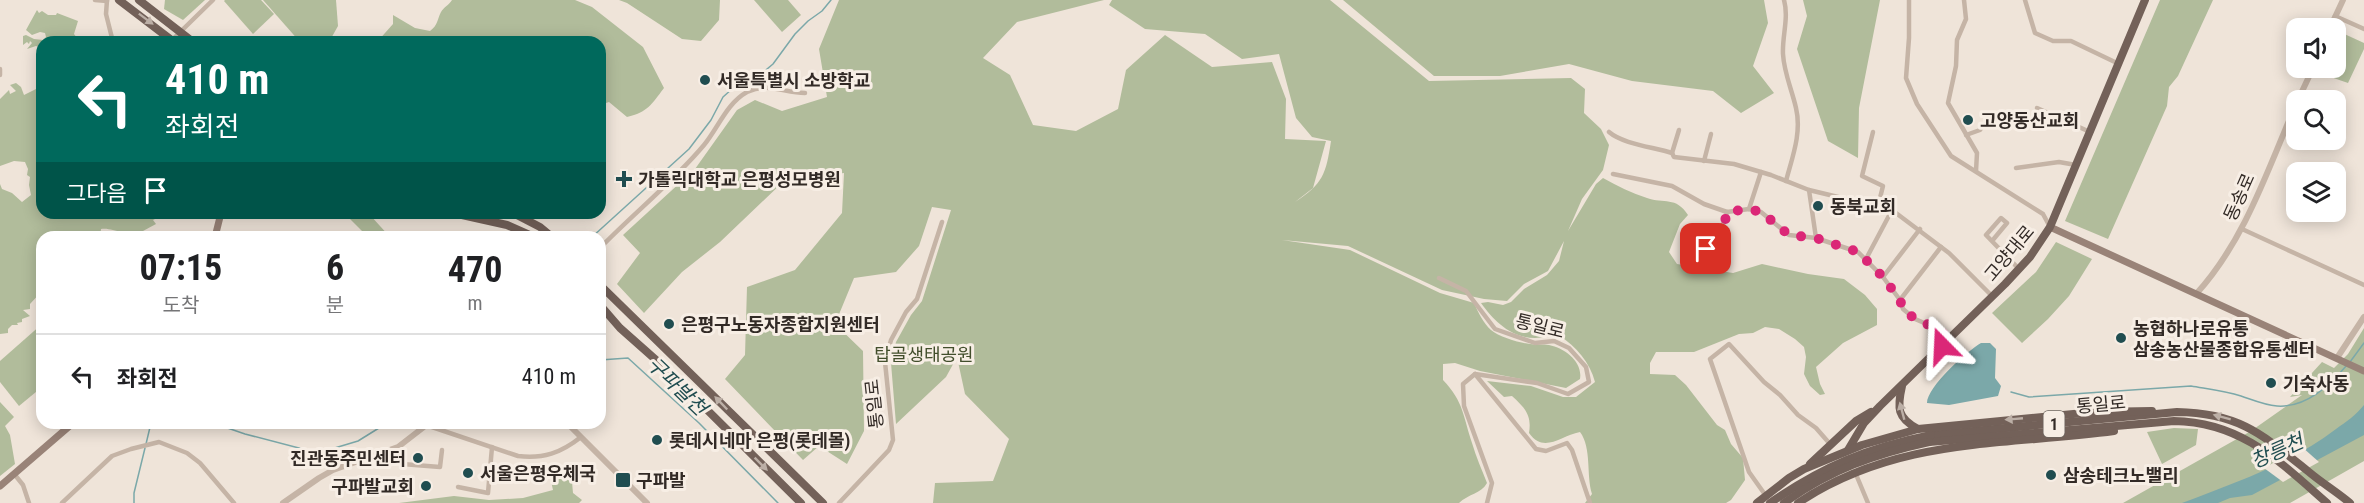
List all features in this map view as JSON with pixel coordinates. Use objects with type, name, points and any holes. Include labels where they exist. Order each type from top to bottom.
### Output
[{"type":"main road","points":[[119,0],[166,36]]},
{"type":"main road","points":[[139,0],[186,36]]},
{"type":"main road","name":"고양대로","points":[[1848,450],[1864,423],[2019,269],[2050,227],[2145,0]]},
{"type":"main road","points":[[480,219],[507,225],[520,231]]},
{"type":"main road","points":[[525,219],[545,231]]},
{"type":"main road","points":[[2050,227],[2364,371]]},
{"type":"main road","points":[[606,291],[823,503]]},
{"type":"main road","points":[[606,312],[801,503]]},
{"type":"main road","points":[[1902,386],[1899,400],[1902,417],[1918,429]]},
{"type":"main road","points":[[1804,469],[1856,421],[1880,406]]},
{"type":"main road","points":[[1757,503],[1768,500],[1789,478],[1804,469],[1848,450],[1918,429],[2094,412],[2136,410],[2177,412]]},
{"type":"main road","name":"통일로","points":[[1768,500],[1843,460],[1874,449],[1930,439],[2177,412],[2225,417],[2264,436],[2350,503]]},
{"type":"main road","points":[[1802,501],[1855,472],[1888,460],[1930,450],[2096,433],[2174,421]]},
{"type":"main road","name":"통일로","points":[[1784,503],[1828,475],[1859,461],[1930,439],[2174,421],[2210,424],[2232,431],[2253,443],[2326,503]]},
{"type":"main road","points":[[0,486],[67,429]]},
{"type":"main road","points":[[1848,450],[1855,472]]},
{"type":"main road","points":[[1789,478],[1798,479],[1804,485],[1806,491],[1802,501]]},
{"type":"street","points":[[95,0],[107,0],[106,14],[112,36]]},
{"type":"street","points":[[176,36],[213,0]]},
{"type":"street","points":[[1784,0],[1787,12],[1782,37],[1784,60],[1797,111],[1798,140],[1786,181]]},
{"type":"street","points":[[1909,0],[1906,78],[1917,104],[1951,156],[2003,191],[2043,214],[2050,227]]},
{"type":"street","points":[[1964,0],[1966,19],[1957,40],[1956,66],[1948,104],[1977,153],[1976,171]]},
{"type":"street","points":[[2025,0],[2035,33],[2053,41],[2071,41],[2119,64]]},
{"type":"street","points":[[2343,0],[2335,16],[2364,29]]},
{"type":"street","points":[[0,69],[0,75]]},
{"type":"street","points":[[606,242],[686,165],[705,144],[733,103],[747,93],[766,86],[805,93]]},
{"type":"street","points":[[2037,108],[2090,132]]},
{"type":"street","points":[[1966,135],[1980,130],[1990,117]]},
{"type":"street","name":"동송로","points":[[2197,293],[2222,263],[2242,229],[2286,127]]},
{"type":"street","points":[[1672,153],[1679,130]]},
{"type":"street","points":[[1609,132],[1615,137],[1672,153],[1674,156],[1734,164],[1809,190],[1892,210],[1941,247],[1992,296]]},
{"type":"street","points":[[1873,132],[1862,176],[1883,186],[1878,206]]},
{"type":"street","points":[[1704,160],[1712,134]]},
{"type":"street","points":[[2016,168],[2059,162],[2076,165]]},
{"type":"street","points":[[1749,209],[1761,172]]},
{"type":"street","points":[[1613,174],[1672,186],[1704,204],[1727,212],[1749,209],[1761,212],[1789,235],[1816,238],[1858,252],[1883,277],[1900,300],[1903,309],[1915,319],[1936,328],[1949,338]]},
{"type":"street","points":[[1809,190],[1816,238]]},
{"type":"street","points":[[1866,259],[1892,210]]},
{"type":"street","points":[[1706,249],[1725,221],[1727,212]]},
{"type":"street","points":[[1992,241],[2007,223],[2001,218],[1986,235],[2019,269]]},
{"type":"street","name":"통일로","points":[[839,503],[890,450],[893,440],[885,362],[891,340],[906,312],[917,299],[942,222]]},
{"type":"street","points":[[1883,277],[1920,229]]},
{"type":"street","points":[[2242,229],[2364,285]]},
{"type":"street","points":[[1900,300],[1941,247]]},
{"type":"street","name":"통일로","points":[[1439,278],[1466,291],[1495,329],[1535,343],[1554,341],[1569,348],[1586,367],[1589,382],[1568,394],[1537,383],[1475,374]]},
{"type":"street","points":[[2337,358],[2364,317]]},
{"type":"street","points":[[1768,500],[1749,472],[1710,359],[1729,344],[1764,382],[1780,395],[1798,415],[1816,428],[1830,444]]},
{"type":"street","points":[[1487,503],[1491,483],[1464,406],[1463,384],[1475,374],[1536,449],[1546,451],[1566,442],[1572,450],[1590,503]]},
{"type":"street","points":[[283,503],[333,470],[394,449],[421,429]]},
{"type":"street","points":[[442,429],[518,456],[545,456],[559,452],[581,437]]},
{"type":"street","points":[[573,429],[647,503]]},
{"type":"street","points":[[62,503],[112,456],[130,448],[159,442],[187,453],[200,463],[234,503]]},
{"type":"street","points":[[458,488],[488,493],[492,447]]},
{"type":"street","points":[[394,449],[402,464],[440,467],[442,450]]},
{"type":"street","points":[[1855,472],[1868,503]]},
{"type":"street","points":[[15,475],[24,485],[28,503]]},
{"type":"green space","points":[[165,0],[205,0],[183,20],[164,9]]},
{"type":"green space","points":[[225,0],[261,0],[274,14],[253,34]]},
{"type":"green space","points":[[263,0],[336,0],[338,26],[332,36],[295,36]]},
{"type":"green space","points":[[452,0],[575,0],[592,7],[643,47],[664,88],[648,107],[640,113],[627,117],[609,102],[606,103],[606,36],[382,36],[393,24],[393,15],[415,28],[430,31],[442,10]]},
{"type":"green space","points":[[619,0],[720,0],[719,20],[701,41],[682,39]]},
{"type":"green space","points":[[754,0],[788,0],[801,15],[782,32]]},
{"type":"green space","name":"탑골생태공원","points":[[839,0],[1104,0],[1017,22],[983,58],[1010,75],[1033,125],[1076,131],[1118,109],[1126,70],[1165,35],[1212,67],[1272,62],[1286,99],[1285,139],[1326,141],[1313,188],[1295,202],[1312,190],[1322,177],[1331,141],[1312,137],[1296,118],[1279,54],[1242,59],[1205,34],[1145,29],[1109,5],[1112,0],[1330,0],[1429,81],[1571,78],[1585,89],[1584,113],[1601,129],[1609,145],[1603,170],[1582,199],[1568,231],[1596,184],[1603,178],[1636,194],[1653,200],[1674,203],[1683,209],[1688,215],[1680,224],[1669,252],[1677,264],[1733,273],[1762,264],[1844,279],[1865,295],[1877,309],[1877,325],[1843,343],[1816,367],[1825,394],[1820,395],[1810,386],[1804,374],[1806,357],[1804,347],[1779,329],[1765,327],[1753,333],[1739,334],[1694,352],[1656,352],[1650,363],[1650,374],[1675,375],[1686,385],[1717,425],[1725,430],[1731,444],[1743,458],[1745,480],[1731,500],[1726,503],[1585,503],[1592,494],[1586,446],[1580,432],[1553,442],[1540,442],[1529,433],[1529,421],[1524,408],[1512,396],[1504,397],[1487,381],[1531,386],[1563,397],[1576,397],[1595,382],[1582,355],[1559,335],[1535,338],[1518,335],[1497,322],[1481,303],[1503,305],[1511,302],[1524,289],[1547,275],[1559,261],[1564,241],[1548,271],[1524,284],[1507,301],[1484,299],[1442,290],[1348,246],[1282,240],[1350,250],[1440,293],[1474,303],[1486,325],[1499,335],[1526,343],[1549,345],[1567,353],[1579,367],[1580,379],[1566,388],[1480,371],[1455,363],[1443,364],[1443,380],[1459,403],[1487,483],[1481,490],[1459,503],[933,503],[935,483],[993,481],[1009,439],[965,394],[957,357],[946,377],[896,424],[891,363],[896,342],[922,301],[951,210],[932,207],[919,246],[896,272],[854,278],[835,324],[863,351],[864,431],[847,464],[819,446],[803,460],[725,379],[745,355],[747,287],[795,270],[842,213],[844,173],[784,181],[720,242],[682,272],[644,313],[617,284],[640,253],[623,235],[695,169],[737,110],[755,100],[782,111],[827,97],[819,49]]},
{"type":"green space","points":[[1343,0],[1764,0],[1768,23],[1753,66],[1774,93],[1741,113],[1713,91],[1632,81],[1569,64],[1500,76],[1434,76]]},
{"type":"green space","points":[[1803,0],[1880,0],[1859,108],[1858,158],[1828,141],[1797,49],[1807,16]]},
{"type":"green space","points":[[2160,0],[2213,0],[2178,76],[2169,87],[2167,106],[2108,239],[2065,221]]},
{"type":"green space","points":[[37,10],[39,13],[42,11],[48,15],[56,15],[57,13],[78,21],[74,34],[76,36],[46,36],[45,33],[40,32],[32,35],[26,30]]},
{"type":"green space","points":[[2346,35],[2364,43],[2364,49],[2348,83],[2334,78],[2346,78]]},
{"type":"green space","points":[[23,36],[36,39],[36,46],[27,49],[32,43],[30,41],[29,44],[27,42],[23,45]]},
{"type":"green space","points":[[16,83],[21,87],[24,95],[36,89],[36,219],[155,219],[153,220],[156,224],[143,231],[101,229],[101,231],[36,231],[36,298],[30,304],[30,309],[23,310],[30,316],[22,319],[22,322],[17,323],[18,325],[12,325],[8,333],[0,334],[0,184],[2,189],[12,193],[22,202],[31,195],[30,177],[27,175],[28,169],[25,162],[14,161],[0,166],[0,99],[9,90],[10,94],[16,91],[10,85]]},
{"type":"green space","points":[[350,219],[374,219],[385,231],[362,231]]},
{"type":"green space","points":[[2056,242],[2092,259],[2069,296],[2022,343],[1992,313],[2036,272]]},
{"type":"green space","points":[[2364,328],[2364,461],[2290,503],[2123,503],[2251,431],[2302,395],[2290,397],[2322,362],[2334,368],[2348,354]]},
{"type":"green space","points":[[36,329],[36,392],[19,406],[0,382],[0,361]]},
{"type":"green space","points":[[0,402],[14,417],[5,426],[10,435],[15,464],[0,476]]},
{"type":"green space","points":[[2174,428],[2198,429],[2196,445],[2162,464],[2147,432]]},
{"type":"green space","points":[[548,468],[565,471],[572,482],[573,493],[582,500],[579,503],[399,503],[454,496],[489,500],[523,498],[553,490]]},
{"type":"water","points":[[1981,343],[1990,343],[1996,349],[1995,378],[2001,386],[1998,396],[1949,405],[1927,403],[1933,388],[1940,379]]},
{"type":"water","points":[[2364,405],[2364,435],[2252,495],[2230,498],[2218,503],[2182,503],[2242,480],[2300,452],[2343,424]]},
{"type":"pier","points":[[2302,447],[2319,462],[2283,482],[2264,468]]},
{"type":"waterway","points":[[599,231],[689,149],[711,120],[723,97],[732,89],[754,80],[773,64],[795,34],[822,11],[831,0]]},
{"type":"waterway","points":[[2350,362],[2364,343]]},
{"type":"waterway","name":"구파발천","points":[[606,360],[628,358],[699,423],[778,503]]},
{"type":"waterway","points":[[2011,392],[2029,397],[2191,386],[2229,393],[2268,405],[2288,406],[2307,399],[2325,388],[2347,365]]},
{"type":"waterway","name":"구파발천","points":[[146,444],[150,429]]},
{"type":"waterway","name":"구파발천","points":[[230,429],[318,453],[358,441],[377,429]]},
{"type":"waterway","name":"구파발천","points":[[134,503],[134,493],[145,448]]},
{"type":"place","name":"서울특별시 소방학교","points":[[705,80]]},
{"type":"place","name":"고양동산교회","points":[[1968,120]]},
{"type":"place","name":"가톨릭대학교 은평성모병원","points":[[624,179]]},
{"type":"place","name":"동북교회","points":[[1818,206]]},
{"type":"place","name":"은평구노동자종합지원센터","points":[[669,324]]},
{"type":"place","name":"농협하나로유통 삼송농산물종합유통센터","points":[[2121,338]]},
{"type":"place","name":"기숙사동","points":[[2271,383]]},
{"type":"place","name":"롯데시네마 은평(롯데몰)","points":[[657,440]]},
{"type":"place","name":"진관동주민센터","points":[[418,458]]},
{"type":"place","name":"서울은평우체국","points":[[468,473]]},
{"type":"place","name":"삼송테크노밸리","points":[[2051,475]]},
{"type":"place","name":"구파발","points":[[623,480]]},
{"type":"place","name":"구파발교회","points":[[426,486]]},
{"type":"route","points":[[1706,249],[1725,221],[1727,212],[1749,209],[1761,212],[1789,235],[1816,238],[1858,252],[1883,277],[1900,300],[1903,309],[1915,319],[1936,328],[1949,338],[1942,346]]},
{"type":"water label","name":"창릉천","points":[[2277,451]]}]
